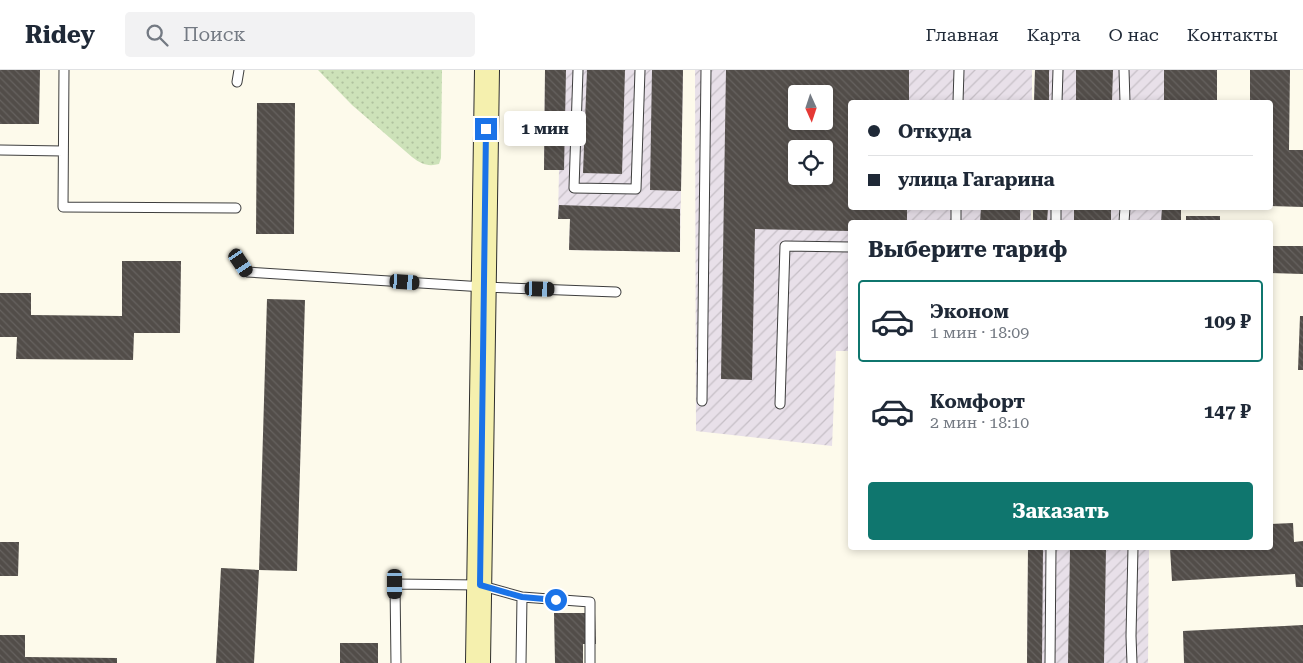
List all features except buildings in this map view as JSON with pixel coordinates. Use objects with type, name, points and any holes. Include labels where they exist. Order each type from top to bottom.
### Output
[{"type":"main road","points":[[478,663],[487,70]]},
{"type":"lane","points":[[64,70],[63,207],[236,208]]},
{"type":"lane","points":[[237,82],[239,70]]},
{"type":"lane","points":[[578,70],[574,188],[636,189],[640,70]]},
{"type":"lane","points":[[702,401],[706,70]]},
{"type":"lane","points":[[958,100],[959,70]]},
{"type":"lane","points":[[1057,100],[1058,70]]},
{"type":"lane","points":[[1124,70],[1125,100]]},
{"type":"lane","points":[[0,150],[63,151]]},
{"type":"lane","points":[[780,404],[785,246],[848,247]]},
{"type":"lane","points":[[236,254],[247,272],[484,287],[616,292]]},
{"type":"lane","points":[[1050,663],[1052,550]]},
{"type":"lane","points":[[1132,663],[1133,550]]},
{"type":"lane","points":[[396,663],[395,584],[480,585],[522,597],[590,602],[590,663]]},
{"type":"lane","points":[[521,663],[522,597]]},
{"type":"shaded area","points":[[545,70],[683,70],[680,252],[569,250],[570,219],[558,219],[559,170],[544,170]]},
{"type":"shaded area","points":[[695,70],[1032,70],[1032,100],[848,100],[848,210],[1031,210],[1031,220],[848,220],[848,351],[836,351],[832,446],[696,431]]},
{"type":"shaded area","points":[[1035,70],[1184,70],[1183,100],[1034,100]]},
{"type":"shaded area","points":[[1033,210],[1181,210],[1181,220],[1033,220]]},
{"type":"shaded area","points":[[1028,550],[1149,550],[1148,663],[1027,663]]},
{"type":"green space","points":[[318,70],[442,70],[441,158],[439,164],[425,164],[412,157],[352,105]]},
{"type":"route","points":[[486,129],[480,585],[522,597],[556,600]]}]
